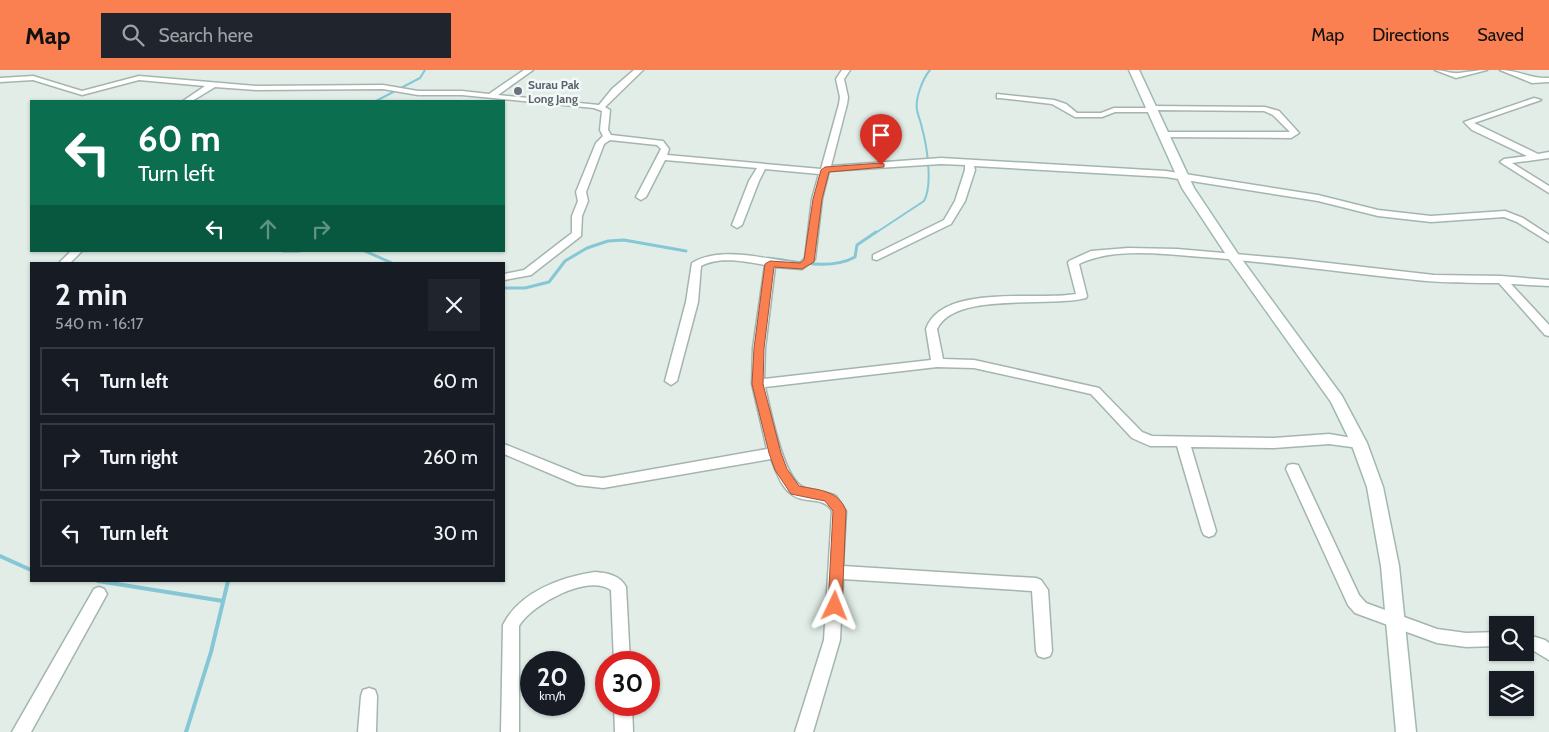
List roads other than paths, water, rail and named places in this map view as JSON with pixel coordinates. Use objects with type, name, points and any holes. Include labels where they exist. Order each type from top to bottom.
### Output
[{"type":"street","points":[[491,96],[530,70]]},
{"type":"street","points":[[601,107],[615,91],[639,70]]},
{"type":"street","points":[[671,382],[692,302],[696,265],[704,260],[716,257],[802,266],[808,262],[818,199],[843,104],[844,97],[840,79],[846,70]]},
{"type":"street","points":[[1134,70],[1182,176],[1233,256],[1338,400],[1359,443],[1375,487],[1382,517],[1406,732]]},
{"type":"street","points":[[1438,70],[1456,76],[1483,70]]},
{"type":"street","points":[[1504,70],[1535,81],[1549,80]]},
{"type":"street","points":[[0,80],[33,78],[82,93],[152,74],[212,85],[268,88],[394,88],[418,93],[491,96],[601,107],[607,114],[604,130],[608,137]]},
{"type":"street","points":[[189,100],[212,85]]},
{"type":"street","points":[[413,100],[418,93]]},
{"type":"street","points":[[1000,96],[1054,102],[1063,106],[1075,116],[1102,116],[1114,110],[1265,109],[1276,113],[1295,133],[1291,135],[1258,136],[1162,134]]},
{"type":"street","points":[[1534,156],[1475,128],[1468,122],[1537,100]]},
{"type":"street","points":[[505,277],[527,273],[577,234],[577,216],[583,202],[581,192],[600,143],[608,137],[660,143],[665,149],[641,197]]},
{"type":"street","points":[[1549,155],[1504,162],[1549,190]]},
{"type":"street","points":[[662,157],[762,167],[825,170],[941,161],[1182,176],[1318,198],[1378,213],[1432,219],[1505,214],[1520,220],[1549,239]]},
{"type":"street","points":[[877,257],[948,222],[960,200],[970,170],[969,162]]},
{"type":"street","points":[[737,225],[754,181],[762,167]]},
{"type":"street","points":[[937,363],[937,350],[930,331],[932,325],[943,312],[957,306],[984,302],[1057,300],[1082,296],[1073,263],[1079,257],[1100,252],[1129,251],[1233,256],[1419,278],[1549,283]]},
{"type":"street","points":[[65,262],[77,252]]},
{"type":"street","points":[[770,264],[759,348],[758,384],[775,453],[786,480],[795,490],[828,497],[837,504],[840,511],[832,640],[824,673],[804,732]]},
{"type":"street","points":[[1501,280],[1549,332]]},
{"type":"street","points":[[758,384],[937,363],[974,364],[1095,391],[1142,439],[1183,443],[1274,444],[1329,439],[1359,443]]},
{"type":"street","points":[[1183,443],[1210,531]]},
{"type":"street","points":[[505,449],[582,481],[602,484],[775,453]]},
{"type":"street","points":[[1293,468],[1353,600],[1366,611],[1395,622],[1453,639],[1489,639]]},
{"type":"street","points":[[836,572],[1036,585],[1040,590],[1044,651]]},
{"type":"street","points":[[510,732],[511,625],[516,614],[537,600],[580,580],[598,577],[611,579],[618,587],[621,651]]},
{"type":"street","points":[[21,732],[99,594]]},
{"type":"street","points":[[1534,644],[1549,653]]},
{"type":"street","points":[[367,732],[369,696]]},
{"type":"street","points":[[623,716],[624,732]]},
{"type":"waterway","points":[[378,100],[420,78],[425,70]]},
{"type":"waterway","points":[[874,234],[924,201],[927,194],[929,176],[927,155],[917,112],[917,100],[920,88],[930,70]]},
{"type":"waterway","points":[[768,258],[812,264],[845,261],[855,257],[857,245],[876,232]]},
{"type":"waterway","points":[[505,288],[525,288],[549,282],[565,261],[587,248],[608,241],[624,240],[686,251]]},
{"type":"waterway","points":[[367,252],[390,262]]},
{"type":"waterway","points":[[0,556],[30,570]]},
{"type":"waterway","points":[[104,582],[223,601]]},
{"type":"waterway","points":[[186,732],[211,652],[228,582]]},
{"type":"place","name":"Surau Pak Long Jang","points":[[518,91]]}]
